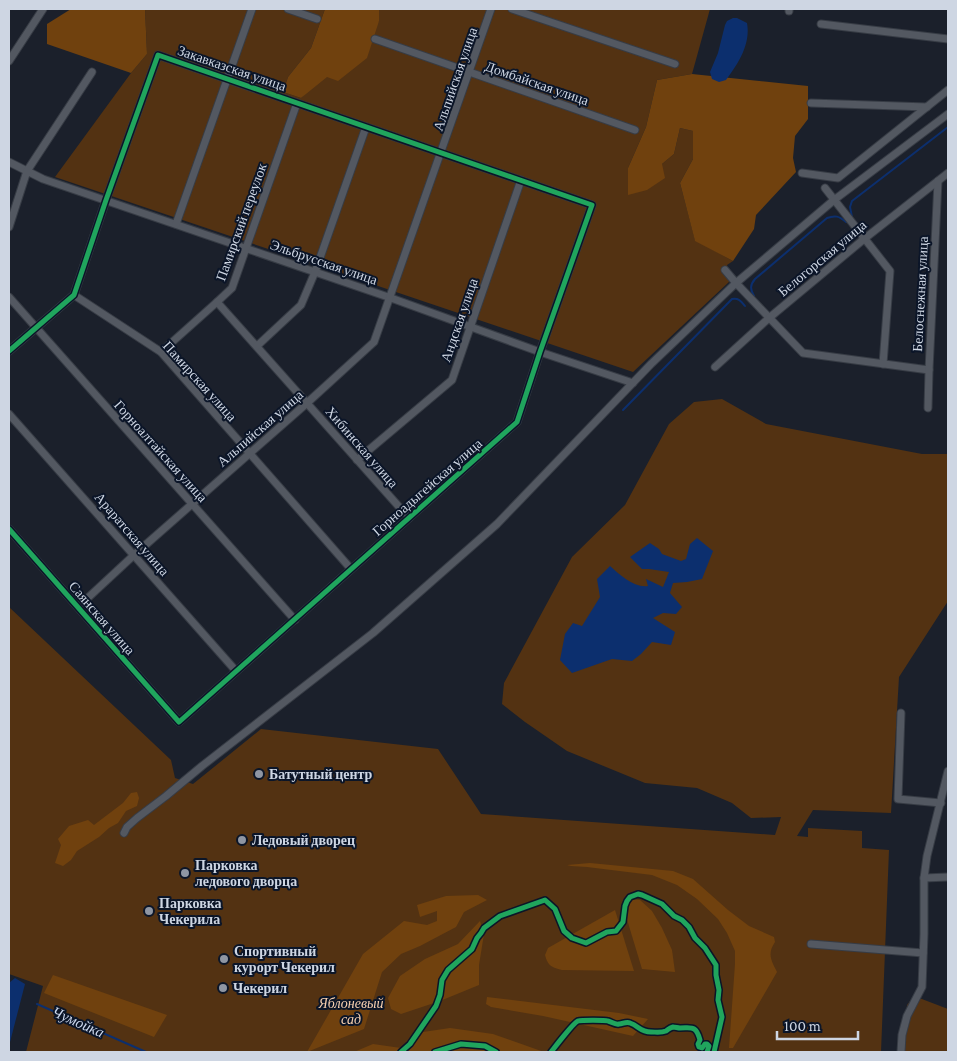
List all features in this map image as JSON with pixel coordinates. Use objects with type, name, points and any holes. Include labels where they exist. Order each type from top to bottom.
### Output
[{"type":"street","points":[[9,62],[43,9]]},
{"type":"street","points":[[176,224],[252,9]]},
{"type":"street","points":[[288,9],[317,19]]},
{"type":"street","name":"Альпийская улица","points":[[78,607],[374,342],[491,9]]},
{"type":"street","points":[[512,9],[675,64]]},
{"type":"street","points":[[821,24],[948,39]]},
{"type":"street","name":"Домбайская улица","points":[[375,39],[635,130]]},
{"type":"street","name":"Закавказская улица","points":[[74,294],[158,55],[592,205]]},
{"type":"street","points":[[9,227],[27,171],[92,72]]},
{"type":"street","points":[[802,174],[838,178],[948,90]]},
{"type":"street","name":"Памирский переулок","points":[[161,352],[232,288],[297,103]]},
{"type":"street","points":[[811,104],[928,107]]},
{"type":"street","points":[[124,833],[127,827],[137,818],[373,632],[497,524],[615,400],[736,283],[834,200],[948,114]]},
{"type":"street","points":[[257,346],[302,305],[366,127]]},
{"type":"street","name":"Эльбрусская улица","points":[[9,162],[43,179],[633,383]]},
{"type":"street","name":"Белогорская улица","points":[[716,368],[769,318],[864,239],[948,173]]},
{"type":"street","name":"Андская улица","points":[[358,460],[452,380],[520,180]]},
{"type":"street","name":"Белоснежная улица","points":[[928,408],[928,370],[938,181]]},
{"type":"street","points":[[825,188],[890,271],[883,364]]},
{"type":"street","name":"Горноадыгейская улица","points":[[180,722],[517,422],[592,205]]},
{"type":"street","points":[[725,270],[803,354],[928,370]]},
{"type":"street","points":[[9,351],[74,294]]},
{"type":"street","name":"Памирская улица","points":[[74,294],[161,352],[351,569]]},
{"type":"street","name":"Горноалтайская улица","points":[[9,297],[295,620]]},
{"type":"street","name":"Хибинская улица","points":[[217,302],[409,518]]},
{"type":"street","name":"Араратская улица","points":[[9,414],[236,671]]},
{"type":"street","name":"Саянская улица","points":[[9,529],[180,722]]},
{"type":"street","points":[[901,713],[898,799],[941,803]]},
{"type":"street","points":[[901,1052],[902,1035],[907,1016],[922,987],[924,878],[927,856],[948,771]]},
{"type":"street","points":[[924,878],[948,877]]},
{"type":"street","points":[[811,944],[923,953]]},
{"type":"green space","points":[[71,9],[145,9],[147,54],[131,73],[47,44],[47,24]]},
{"type":"green space","points":[[145,9],[325,9],[311,48],[288,77],[283,92],[301,98],[379,21],[379,9],[710,9],[692,74],[657,80],[646,127],[628,168],[662,164],[674,154],[680,128],[693,131],[693,159],[680,183],[695,240],[733,261],[727,265],[730,281],[633,372],[55,177],[147,54]]},
{"type":"green space","points":[[325,9],[379,9],[379,21],[367,58],[338,81],[327,77],[301,98],[283,92],[288,77],[311,48]]},
{"type":"green space","points":[[692,74],[808,86],[808,119],[795,136],[793,158],[796,172],[756,215],[754,229],[733,261],[695,241],[680,183],[693,159],[693,131],[680,128],[674,154],[662,164],[665,178],[647,190],[628,195],[628,168],[646,127],[657,80]]},
{"type":"green space","name":"Спортивный курорт Чекерил","points":[[722,399],[766,424],[922,454],[948,454],[948,601],[899,677],[891,813],[813,810],[797,836],[808,837],[808,828],[862,831],[862,848],[889,850],[881,1052],[26,1052],[43,986],[9,974],[9,607],[171,760],[175,778],[193,784],[261,729],[438,749],[481,814],[775,835],[781,817],[751,818],[732,803],[697,788],[645,783],[567,751],[502,704],[504,683],[572,557],[625,505],[669,424],[694,402]]},
{"type":"green space","points":[[137,792],[139,798],[137,806],[126,811],[118,823],[77,851],[71,860],[63,866],[55,863],[61,845],[58,839],[69,826],[88,820],[94,825],[123,803],[131,793]]},
{"type":"green space","points":[[590,863],[673,871],[693,879],[749,926],[774,937],[775,942],[771,950],[771,957],[777,972],[733,1048],[729,1048],[735,951],[718,919],[697,899],[677,885],[652,875],[567,865]]},
{"type":"green space","name":"Яблоневый сад","points":[[478,895],[487,900],[464,912],[456,927],[401,954],[382,972],[364,1029],[307,1052],[363,954],[404,921],[427,925],[437,921],[437,911],[420,917],[417,905],[446,896]]},
{"type":"green space","points":[[630,899],[640,900],[652,911],[672,950],[675,972],[642,969],[622,903]]},
{"type":"green space","points":[[615,910],[634,971],[562,970],[553,967],[547,962],[545,955],[548,948]]},
{"type":"green space","name":"Яблоневый сад","points":[[480,921],[484,934],[479,965],[479,985],[401,1014],[391,1009],[388,998],[400,976],[425,959],[458,944]]},
{"type":"green space","points":[[53,975],[167,1015],[154,1037],[44,993]]},
{"type":"green space","points":[[914,996],[948,1009],[948,1052],[904,1052],[907,1005]]},
{"type":"green space","points":[[487,997],[619,1013],[648,1019],[633,1036],[543,1016],[491,1007],[486,1004]]},
{"type":"green space","points":[[450,1028],[493,1034],[544,1052],[354,1052],[373,1044],[401,1048],[423,1032]]},
{"type":"water","points":[[733,18],[747,23],[747,39],[735,67],[726,80],[719,82],[712,79],[710,72],[718,53],[725,25],[727,21]]},
{"type":"water","points":[[697,538],[713,551],[702,579],[673,583],[670,593],[682,607],[676,614],[663,613],[653,618],[675,632],[671,645],[652,642],[632,661],[612,659],[572,673],[560,660],[565,634],[573,623],[582,626],[600,597],[597,579],[610,566],[638,585],[648,586],[646,579],[663,587],[669,572],[642,569],[630,557],[650,543],[659,549],[662,554],[681,561],[686,559],[690,544]]},
{"type":"water","points":[[15,978],[25,984],[9,1046],[9,983]]},
{"type":"waterway","points":[[852,217],[850,207],[852,201],[948,127]]},
{"type":"waterway","points":[[754,296],[751,287],[755,279],[827,218],[837,217],[846,222]]},
{"type":"waterway","points":[[623,410],[732,299],[740,300],[745,306]]},
{"type":"waterway","name":"Чумойка","points":[[37,1004],[146,1052]]},
{"type":"cycle path","points":[[9,351],[74,295],[158,55],[592,205],[517,422],[179,722],[9,529]]},
{"type":"cycle path","points":[[401,1052],[410,1044],[436,1006],[442,980],[448,970],[472,949],[484,928],[500,916],[545,900],[555,909],[564,931],[572,938],[586,943],[607,932],[616,931],[623,922],[627,901],[630,897],[638,894],[662,904],[674,916],[682,920],[716,965],[719,990],[718,1000],[722,1017],[714,1052]]},
{"type":"cycle path","points":[[551,1052],[576,1022],[593,1020],[618,1024],[629,1022],[647,1032],[662,1032],[673,1027],[693,1028],[700,1040],[699,1047],[702,1048],[705,1044],[709,1046],[707,1052]]},
{"type":"cycle path","points":[[435,1052],[461,1044],[485,1046],[496,1052]]},
{"type":"place","name":"Батутный центр","points":[[259,774]]},
{"type":"place","name":"Ледовый дворец","points":[[242,840]]},
{"type":"place","name":"Парковка ледового дворца","points":[[185,873]]},
{"type":"place","name":"Парковка Чекерила","points":[[149,911]]},
{"type":"place","name":"Спортивный курорт Чекерил","points":[[224,959]]},
{"type":"place","name":"Чекерил","points":[[223,988]]}]
